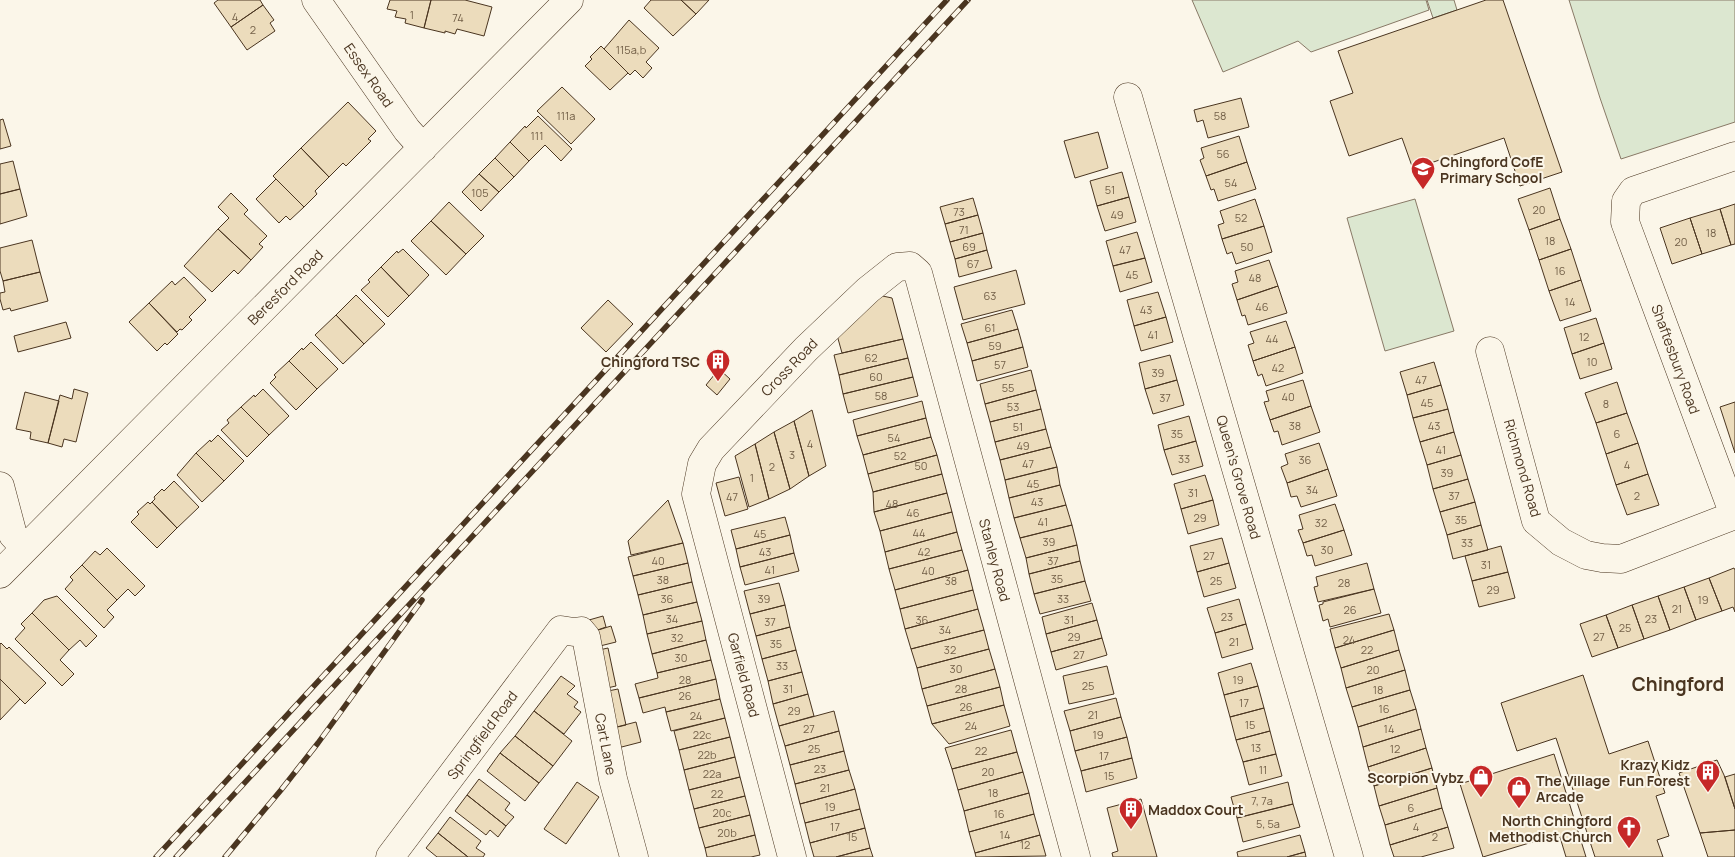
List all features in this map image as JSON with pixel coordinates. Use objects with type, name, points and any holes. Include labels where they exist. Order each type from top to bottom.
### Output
[{"type":"street","name":"Essex Road","points":[[316,0],[407,130],[423,148]]},
{"type":"street","name":"Beresford Road","points":[[0,574],[569,0]]},
{"type":"street","name":"Queen's Grove Road","points":[[1128,97],[1349,857]]},
{"type":"street","name":"Shaftesbury Road","points":[[1735,156],[1633,191],[1626,202],[1625,222],[1735,515]]},
{"type":"street","name":"Cross Road","points":[[696,494],[702,464],[711,449],[806,349],[868,290],[896,266],[910,266]]},
{"type":"street","name":"Stanley Road","points":[[910,266],[918,273],[1076,857]]},
{"type":"street","name":"Richmond Road","points":[[1490,351],[1536,521],[1561,542],[1586,555],[1621,559],[1735,515]]},
{"type":"street","points":[[0,486],[13,535],[25,548]]},
{"type":"street","name":"Garfield Road","points":[[696,494],[792,857]]},
{"type":"street","name":"Springfield Road","points":[[392,856],[561,630],[581,631]]},
{"type":"street","name":"Cart Lane","points":[[581,631],[586,637],[613,779],[634,857]]},
{"type":"green space","points":[[1192,0],[1426,0],[1429,10],[1311,52],[1298,41],[1223,72]]},
{"type":"green space","points":[[1427,0],[1454,0],[1457,10],[1433,18]]},
{"type":"green space","points":[[1569,0],[1735,0],[1735,122],[1621,159]]},
{"type":"green space","points":[[1415,199],[1454,331],[1385,351],[1347,218]]},
{"type":"building","points":[[218,0],[260,0],[263,5],[231,27],[214,3]]},
{"type":"building","points":[[390,0],[431,0],[424,28],[405,23],[406,19],[395,17],[397,11],[387,9]]},
{"type":"building","points":[[431,0],[465,0],[492,7],[484,36],[457,29],[455,34],[424,28]]},
{"type":"building","points":[[651,0],[681,0],[696,14],[673,36],[644,8]]},
{"type":"building","points":[[681,0],[709,0],[696,14]]},
{"type":"building","points":[[1486,0],[1503,0],[1562,172],[1520,186],[1504,138],[1413,169],[1402,138],[1349,156],[1330,101],[1353,93],[1338,51]]},
{"type":"building","points":[[263,5],[274,20],[270,23],[275,31],[247,50],[231,27]]},
{"type":"building","points":[[629,20],[659,48],[646,62],[652,68],[643,78],[635,70],[630,75],[604,49]]},
{"type":"building","points":[[601,46],[628,73],[610,90],[585,66],[592,59],[590,57]]},
{"type":"building","points":[[562,87],[595,119],[571,144],[537,111]]},
{"type":"building","points":[[1241,98],[1249,127],[1208,138],[1203,120],[1197,122],[1194,110]]},
{"type":"building","points":[[348,102],[376,131],[368,139],[371,141],[346,166],[343,163],[329,177],[301,148]]},
{"type":"building","points":[[538,116],[572,149],[561,161],[545,145],[529,161],[510,142],[525,126],[526,128]]},
{"type":"building","points":[[3,119],[11,146],[0,149],[0,120]]},
{"type":"building","points":[[1098,132],[1108,168],[1075,178],[1064,141]]},
{"type":"building","points":[[1239,136],[1247,162],[1206,176],[1200,160],[1204,158],[1201,148]]},
{"type":"building","points":[[510,142],[529,161],[514,177],[495,158]]},
{"type":"building","points":[[301,148],[329,177],[315,191],[317,194],[304,207],[273,176]]},
{"type":"building","points":[[495,158],[514,177],[499,192],[479,174]]},
{"type":"building","points":[[13,161],[20,189],[0,194],[0,164]]},
{"type":"building","points":[[1247,162],[1256,189],[1218,201],[1214,189],[1211,190],[1206,176]]},
{"type":"building","points":[[1122,172],[1129,197],[1097,206],[1090,181]]},
{"type":"building","points":[[479,174],[499,192],[481,211],[462,192]]},
{"type":"building","points":[[276,179],[304,207],[290,220],[286,216],[279,223],[256,199]]},
{"type":"building","points":[[1550,188],[1560,219],[1529,230],[1518,199]]},
{"type":"building","points":[[20,189],[27,216],[0,224],[0,194]]},
{"type":"building","points":[[231,193],[248,210],[244,214],[267,236],[259,244],[263,247],[251,260],[218,229],[229,218],[218,207]]},
{"type":"building","points":[[1129,197],[1136,222],[1105,231],[1097,206]]},
{"type":"building","points":[[973,198],[978,215],[945,224],[940,207]]},
{"type":"building","points":[[1255,199],[1264,226],[1222,239],[1218,225],[1224,223],[1220,211]]},
{"type":"building","points":[[449,202],[484,236],[466,254],[431,221]]},
{"type":"building","points":[[1735,204],[1735,244],[1731,245],[1720,209]]},
{"type":"building","points":[[1720,209],[1731,245],[1702,254],[1690,218]]},
{"type":"building","points":[[978,215],[983,233],[950,242],[945,224]]},
{"type":"building","points":[[1690,218],[1702,254],[1672,264],[1660,228]]},
{"type":"building","points":[[1560,219],[1571,249],[1539,260],[1529,230]]},
{"type":"building","points":[[431,221],[466,254],[446,275],[411,241]]},
{"type":"building","points":[[1264,226],[1272,252],[1236,264],[1232,252],[1227,254],[1222,239]]},
{"type":"building","points":[[218,229],[251,260],[238,274],[234,270],[212,292],[184,266]]},
{"type":"building","points":[[1137,232],[1145,258],[1113,266],[1106,241]]},
{"type":"building","points":[[983,233],[987,250],[955,259],[950,242]]},
{"type":"building","points":[[32,240],[40,272],[3,281],[0,271],[0,248]]},
{"type":"building","points":[[403,249],[429,275],[409,296],[381,267],[397,251],[398,253]]},
{"type":"building","points":[[1571,249],[1581,280],[1549,291],[1539,260]]},
{"type":"building","points":[[987,250],[992,268],[959,277],[955,259]]},
{"type":"building","points":[[1145,258],[1152,282],[1120,292],[1113,266]]},
{"type":"building","points":[[1269,260],[1278,286],[1237,300],[1232,284],[1238,282],[1235,271]]},
{"type":"building","points":[[381,267],[409,296],[388,317],[361,290],[370,282],[368,280]]},
{"type":"building","points":[[1016,270],[1025,304],[963,320],[954,287]]},
{"type":"building","points":[[40,272],[48,301],[11,311],[10,308],[3,310],[0,293],[5,292],[3,281]]},
{"type":"building","points":[[184,277],[206,300],[189,317],[192,320],[182,330],[180,329],[177,332],[149,303],[172,281],[175,285]]},
{"type":"building","points":[[1581,280],[1591,311],[1560,321],[1549,291]]},
{"type":"building","points":[[1278,286],[1287,313],[1248,325],[1245,315],[1242,316],[1237,300]]},
{"type":"building","points":[[1158,292],[1166,317],[1134,326],[1127,300]]},
{"type":"building","points":[[356,295],[385,324],[364,344],[336,315]]},
{"type":"building","points":[[878,295],[892,298],[903,339],[842,353],[837,335],[844,332],[845,327]]},
{"type":"building","points":[[608,300],[633,324],[606,352],[581,328]]},
{"type":"building","points":[[149,303],[178,334],[167,345],[165,343],[157,351],[129,322]]},
{"type":"building","points":[[1012,310],[1018,329],[967,343],[961,324]]},
{"type":"building","points":[[336,315],[364,344],[343,364],[315,335]]},
{"type":"building","points":[[1166,317],[1173,342],[1141,351],[1134,326]]},
{"type":"building","points":[[1596,318],[1604,343],[1572,354],[1564,328]]},
{"type":"building","points":[[1286,321],[1295,347],[1253,361],[1248,345],[1254,343],[1250,332]]},
{"type":"building","points":[[66,322],[71,338],[18,352],[14,336]]},
{"type":"building","points":[[1018,329],[1023,347],[972,361],[967,343]]},
{"type":"building","points":[[903,339],[908,358],[839,375],[834,355]]},
{"type":"building","points":[[311,342],[338,369],[317,389],[289,361]]},
{"type":"building","points":[[1604,343],[1612,369],[1580,379],[1572,354]]},
{"type":"building","points":[[1023,347],[1028,367],[977,381],[972,361]]},
{"type":"building","points":[[1295,347],[1303,373],[1266,386],[1262,374],[1258,376],[1253,361]]},
{"type":"building","points":[[1170,355],[1177,380],[1145,389],[1139,363]]},
{"type":"building","points":[[908,358],[913,377],[843,394],[839,375]]},
{"type":"building","points":[[289,361],[317,389],[296,410],[270,383],[276,377],[274,375]]},
{"type":"building","points":[[1434,362],[1441,385],[1407,395],[1400,372]]},
{"type":"building","name":"Chingford TSC","points":[[719,369],[730,379],[717,395],[706,385]]},
{"type":"building","points":[[1031,370],[1036,390],[985,404],[980,384]]},
{"type":"building","points":[[913,377],[918,396],[848,413],[843,394]]},
{"type":"building","points":[[1177,380],[1184,405],[1153,414],[1145,389]]},
{"type":"building","points":[[1303,380],[1311,406],[1270,420],[1264,402],[1269,401],[1266,391]]},
{"type":"building","points":[[1617,382],[1627,413],[1596,423],[1585,393]]},
{"type":"building","points":[[1441,385],[1448,409],[1413,418],[1407,395]]},
{"type":"building","points":[[74,389],[88,393],[76,442],[64,439],[62,447],[48,443],[60,395],[72,399]]},
{"type":"building","points":[[263,389],[289,416],[269,435],[241,407]]},
{"type":"building","points":[[1036,390],[1041,409],[990,422],[985,404]]},
{"type":"building","points":[[25,392],[59,401],[48,443],[30,439],[31,432],[16,429]]},
{"type":"building","points":[[922,401],[926,418],[857,436],[853,420]]},
{"type":"building","points":[[1735,402],[1735,453],[1720,407]]},
{"type":"building","points":[[1311,406],[1320,432],[1282,445],[1278,431],[1274,432],[1270,420]]},
{"type":"building","points":[[241,407],[269,435],[247,457],[221,430],[229,423],[227,420]]},
{"type":"building","points":[[1041,409],[1046,429],[995,442],[990,422]]},
{"type":"building","points":[[1448,409],[1454,432],[1420,442],[1413,418]]},
{"type":"building","points":[[812,410],[826,466],[809,476],[794,421]]},
{"type":"building","points":[[1627,413],[1638,443],[1606,454],[1596,423]]},
{"type":"building","points":[[1189,416],[1196,441],[1164,450],[1158,425]]},
{"type":"building","points":[[926,418],[931,437],[863,455],[857,436]]},
{"type":"building","points":[[794,421],[809,476],[790,489],[774,432]]},
{"type":"building","points":[[1046,429],[1051,447],[1000,460],[995,442]]},
{"type":"building","points":[[774,432],[790,489],[769,499],[755,444]]},
{"type":"building","points":[[1454,432],[1461,455],[1427,465],[1420,442]]},
{"type":"building","points":[[218,435],[244,461],[224,481],[196,453]]},
{"type":"building","points":[[931,437],[937,455],[868,474],[863,455]]},
{"type":"building","points":[[1196,441],[1203,466],[1172,475],[1164,450]]},
{"type":"building","points":[[1319,443],[1328,469],[1287,483],[1281,467],[1288,464],[1285,454]]},
{"type":"building","points":[[1638,443],[1648,474],[1616,485],[1606,454]]},
{"type":"building","points":[[755,444],[769,499],[749,507],[735,456]]},
{"type":"building","points":[[1051,447],[1057,467],[1005,480],[1000,460]]},
{"type":"building","points":[[196,453],[224,481],[202,502],[177,475]]},
{"type":"building","points":[[937,455],[942,474],[873,492],[868,474]]},
{"type":"building","points":[[1461,455],[1468,479],[1433,489],[1427,465]]},
{"type":"building","points":[[1057,467],[1060,485],[1009,498],[1005,480]]},
{"type":"building","points":[[1328,469],[1337,496],[1301,507],[1297,496],[1291,497],[1287,483]]},
{"type":"building","points":[[942,474],[947,493],[874,512],[873,492]]},
{"type":"building","points":[[1648,474],[1659,505],[1627,515],[1616,485]]},
{"type":"building","points":[[1205,475],[1213,500],[1181,509],[1174,484]]},
{"type":"building","points":[[739,477],[748,509],[725,516],[716,483]]},
{"type":"building","points":[[1468,479],[1475,502],[1440,512],[1433,489]]},
{"type":"building","points":[[174,481],[199,507],[177,528],[152,502],[162,489],[164,491]]},
{"type":"building","points":[[1060,485],[1066,505],[1014,518],[1009,498]]},
{"type":"building","points":[[947,493],[952,512],[880,531],[874,512]]},
{"type":"building","points":[[668,500],[683,543],[631,555],[628,541]]},
{"type":"building","points":[[1213,500],[1219,525],[1188,534],[1181,509]]},
{"type":"building","points":[[148,502],[150,504],[152,502],[177,528],[157,548],[131,522],[139,514],[137,512]]},
{"type":"building","points":[[1475,502],[1481,525],[1447,535],[1440,512]]},
{"type":"building","points":[[1335,504],[1344,530],[1303,543],[1298,530],[1303,529],[1299,515]]},
{"type":"building","points":[[1066,505],[1072,525],[1020,538],[1014,518]]},
{"type":"building","points":[[952,512],[957,532],[885,552],[880,531]]},
{"type":"building","points":[[785,517],[790,535],[736,549],[731,530]]},
{"type":"building","points":[[1072,525],[1077,545],[1026,558],[1020,538]]},
{"type":"building","points":[[1481,525],[1488,550],[1453,559],[1447,535]]},
{"type":"building","points":[[1344,530],[1352,555],[1315,566],[1312,555],[1307,556],[1303,543]]},
{"type":"building","points":[[957,532],[962,550],[889,569],[885,552]]},
{"type":"building","points":[[790,535],[794,553],[740,567],[736,549]]},
{"type":"building","points":[[1222,538],[1229,563],[1197,572],[1190,546]]},
{"type":"building","points":[[683,543],[688,563],[633,576],[628,557]]},
{"type":"building","points":[[1077,545],[1080,561],[1029,574],[1026,558]]},
{"type":"building","points":[[1501,546],[1508,572],[1472,581],[1465,556]]},
{"type":"building","points":[[107,548],[145,586],[135,596],[128,589],[117,600],[82,565],[95,551],[100,555]]},
{"type":"building","points":[[962,550],[968,570],[895,590],[889,569]]},
{"type":"building","points":[[794,553],[799,571],[745,585],[740,567]]},
{"type":"building","points":[[1080,561],[1085,581],[1034,594],[1029,574]]},
{"type":"building","points":[[688,563],[692,582],[638,595],[633,576]]},
{"type":"building","points":[[1229,563],[1236,588],[1204,597],[1197,572]]},
{"type":"building","points":[[1367,563],[1374,589],[1318,602],[1314,587],[1318,586],[1316,577]]},
{"type":"building","points":[[82,565],[117,600],[107,610],[114,617],[104,628],[65,589],[73,580],[70,577]]},
{"type":"building","points":[[1734,568],[1735,612],[1733,607],[1722,611],[1709,578]]},
{"type":"building","points":[[968,570],[973,590],[900,609],[895,590]]},
{"type":"building","points":[[1508,572],[1515,598],[1479,607],[1472,581]]},
{"type":"building","points":[[1709,578],[1722,611],[1696,620],[1684,587]]},
{"type":"building","points":[[1085,581],[1091,601],[1040,614],[1034,594]]},
{"type":"building","points":[[692,582],[697,602],[643,615],[638,595]]},
{"type":"building","points":[[779,583],[785,605],[750,614],[744,591]]},
{"type":"building","points":[[1684,587],[1696,620],[1670,630],[1658,596]]},
{"type":"building","points":[[1374,589],[1381,613],[1330,627],[1328,619],[1323,621],[1319,605],[1323,604],[1323,602]]},
{"type":"building","points":[[973,590],[978,609],[905,629],[900,609]]},
{"type":"building","points":[[57,596],[97,636],[86,647],[80,640],[69,650],[32,613],[44,600]]},
{"type":"building","points":[[1658,596],[1670,630],[1644,639],[1632,605]]},
{"type":"building","points":[[1239,599],[1246,624],[1215,633],[1207,608]]},
{"type":"building","points":[[697,602],[702,621],[647,634],[643,615]]},
{"type":"building","points":[[1092,603],[1097,620],[1046,634],[1042,617]]},
{"type":"building","points":[[785,605],[790,627],[756,636],[750,614]]},
{"type":"building","points":[[1632,605],[1644,639],[1618,648],[1606,615]]},
{"type":"building","points":[[978,609],[984,630],[911,649],[905,629]]},
{"type":"building","points":[[32,613],[69,650],[60,660],[74,674],[62,686],[15,639],[25,628],[21,624]]},
{"type":"building","points":[[1389,614],[1394,630],[1335,648],[1330,629]]},
{"type":"building","points":[[1606,615],[1618,648],[1592,657],[1580,624]]},
{"type":"building","points":[[603,616],[606,627],[592,632],[589,620]]},
{"type":"building","points":[[1097,620],[1102,638],[1051,652],[1046,634]]},
{"type":"building","points":[[702,621],[706,640],[652,654],[647,634]]},
{"type":"building","points":[[1246,624],[1253,649],[1222,658],[1215,633]]},
{"type":"building","points":[[611,626],[616,642],[596,647],[592,632]]},
{"type":"building","points":[[790,627],[796,650],[762,659],[756,636]]},
{"type":"building","points":[[984,630],[989,649],[917,668],[911,649]]},
{"type":"building","points":[[1394,630],[1399,650],[1341,668],[1335,648]]},
{"type":"building","points":[[1102,638],[1107,655],[1056,670],[1051,652]]},
{"type":"building","points":[[706,640],[711,660],[657,673],[652,654]]},
{"type":"building","points":[[1,643],[7,649],[9,647],[46,683],[25,704],[0,679]]},
{"type":"building","points":[[608,648],[616,686],[598,690],[590,652]]},
{"type":"building","points":[[989,649],[995,669],[922,689],[917,668]]},
{"type":"building","points":[[796,650],[802,672],[768,681],[762,659]]},
{"type":"building","points":[[1399,650],[1405,670],[1346,688],[1341,668]]},
{"type":"building","points":[[711,660],[716,679],[639,698],[635,684],[658,678],[657,673]]},
{"type":"building","points":[[1251,663],[1258,686],[1224,695],[1218,673]]},
{"type":"building","points":[[1107,666],[1114,694],[1069,704],[1063,676]]},
{"type":"building","points":[[995,669],[1000,687],[927,706],[922,689]]},
{"type":"building","points":[[1405,670],[1410,690],[1352,707],[1346,688]]},
{"type":"building","points":[[802,672],[808,694],[773,704],[768,681]]},
{"type":"building","name":"North Chingford Methodist Church","points":[[1583,675],[1609,754],[1648,741],[1665,793],[1656,796],[1669,836],[1657,840],[1663,857],[1595,857],[1556,738],[1517,751],[1501,703]]},
{"type":"building","points":[[561,676],[575,686],[567,694],[578,702],[574,707],[581,712],[564,734],[534,711]]},
{"type":"building","points":[[0,679],[20,699],[0,720]]},
{"type":"building","points":[[716,679],[720,699],[666,712],[665,707],[643,713],[639,698]]},
{"type":"building","points":[[1258,686],[1264,708],[1230,717],[1224,695]]},
{"type":"building","points":[[1000,687],[1004,705],[932,724],[927,706]]},
{"type":"building","points":[[618,689],[626,725],[605,730],[598,693]]},
{"type":"building","points":[[1410,690],[1416,709],[1358,727],[1352,707]]},
{"type":"building","points":[[808,694],[814,716],[779,726],[773,704]]},
{"type":"building","points":[[1116,698],[1121,717],[1070,731],[1064,711]]},
{"type":"building","points":[[720,699],[725,718],[671,731],[666,712]]},
{"type":"building","points":[[1004,705],[1010,726],[949,744],[932,724]]},
{"type":"building","points":[[1264,708],[1270,731],[1236,740],[1230,717]]},
{"type":"building","points":[[1416,709],[1421,729],[1363,747],[1358,727]]},
{"type":"building","points":[[534,711],[572,741],[553,766],[515,736]]},
{"type":"building","points":[[834,711],[839,731],[785,746],[779,726]]},
{"type":"building","points":[[1121,717],[1127,737],[1075,751],[1070,731]]},
{"type":"building","points":[[725,718],[730,737],[679,750],[674,731]]},
{"type":"building","points":[[636,722],[641,742],[610,750],[605,730]]},
{"type":"building","points":[[1421,729],[1426,748],[1368,767],[1363,747]]},
{"type":"building","points":[[1011,730],[1017,752],[952,769],[945,748]]},
{"type":"building","points":[[839,731],[844,751],[790,765],[785,746]]},
{"type":"building","points":[[1270,731],[1276,754],[1243,762],[1236,740]]},
{"type":"building","points":[[515,736],[553,766],[539,783],[500,753]]},
{"type":"building","points":[[730,737],[735,757],[684,770],[679,750]]},
{"type":"building","points":[[1127,737],[1132,758],[1081,771],[1075,751]]},
{"type":"building","points":[[1426,748],[1432,768],[1374,786],[1368,767]]},
{"type":"building","points":[[844,751],[849,770],[795,784],[790,765]]},
{"type":"building","points":[[1017,752],[1023,772],[958,790],[952,769]]},
{"type":"building","points":[[500,753],[539,783],[525,801],[487,771]]},
{"type":"building","points":[[1276,754],[1282,776],[1249,785],[1243,762]]},
{"type":"building","name":"The Village Arcade","points":[[1554,754],[1586,857],[1566,857],[1559,834],[1483,857],[1460,784]]},
{"type":"building","points":[[735,757],[740,777],[689,790],[684,770]]},
{"type":"building","points":[[1132,758],[1137,778],[1086,792],[1081,771]]},
{"type":"building","name":"Krazy Kidz Fun Forest","points":[[1717,760],[1735,809],[1735,830],[1700,833],[1679,773]]},
{"type":"building","points":[[1432,768],[1437,788],[1379,806],[1374,786]]},
{"type":"building","points":[[849,770],[855,789],[800,804],[795,784]]},
{"type":"building","points":[[1023,772],[1029,793],[964,811],[958,790]]},
{"type":"building","points":[[1735,774],[1735,809],[1725,777]]},
{"type":"building","points":[[740,777],[745,796],[694,809],[689,790]]},
{"type":"building","points":[[479,779],[510,803],[505,810],[514,817],[506,826],[467,795]]},
{"type":"building","points":[[577,782],[599,797],[566,844],[544,829]]},
{"type":"building","points":[[1288,782],[1293,804],[1237,818],[1231,797]]},
{"type":"building","points":[[1437,788],[1442,808],[1385,825],[1379,806]]},
{"type":"building","points":[[855,789],[860,809],[805,823],[800,804]]},
{"type":"building","points":[[1029,793],[1034,814],[969,832],[964,811]]},
{"type":"building","points":[[467,795],[506,826],[498,837],[490,830],[486,835],[455,811]]},
{"type":"building","points":[[745,796],[750,815],[699,828],[694,809]]},
{"type":"building","name":"Maddox Court","points":[[1141,799],[1157,857],[1113,857],[1112,853],[1118,851],[1107,808]]},
{"type":"building","points":[[1293,804],[1300,827],[1243,842],[1237,818]]},
{"type":"building","points":[[1442,808],[1448,827],[1390,845],[1385,825]]},
{"type":"building","points":[[860,809],[865,828],[810,843],[805,823]]},
{"type":"building","points":[[1034,814],[1040,835],[975,853],[969,832]]},
{"type":"building","points":[[750,815],[755,835],[705,848],[699,828]]},
{"type":"building","points":[[450,817],[481,841],[476,848],[485,854],[483,857],[468,857],[438,833]]},
{"type":"building","points":[[1448,827],[1454,848],[1421,857],[1394,857],[1390,845]]},
{"type":"building","points":[[865,828],[870,848],[836,857],[814,857],[810,843]]},
{"type":"building","points":[[1735,830],[1735,857],[1708,857],[1700,833]]},
{"type":"building","points":[[438,833],[468,857],[437,857],[426,848]]},
{"type":"building","points":[[755,835],[760,855],[751,857],[707,857],[705,848]]},
{"type":"building","points":[[1040,835],[1046,856],[976,857],[975,853]]},
{"type":"building","points":[[1300,835],[1305,852],[1287,857],[1238,857],[1237,852]]},
{"type":"building","points":[[870,848],[873,857],[836,857]]},
{"type":"building","points":[[1305,852],[1306,857],[1287,857]]},
{"type":"railway","points":[[156,857],[947,0]]},
{"type":"railway","points":[[176,857],[968,0]]},
{"type":"railway","points":[[225,857],[318,743],[422,600]]},
{"type":"place","name":"Chingford CofE Primary School","points":[[1423,190]]},
{"type":"place","name":"Chingford TSC","points":[[718,382]]},
{"type":"place","name":"Krazy Kidz Fun Forest","points":[[1708,793]]},
{"type":"place","name":"Scorpion Vybz","points":[[1481,798]]},
{"type":"place","name":"The Village Arcade","points":[[1519,809]]},
{"type":"place","name":"Maddox Court","points":[[1131,830]]},
{"type":"place","name":"North Chingford Methodist Church","points":[[1629,849]]},
{"type":"district","name":"Chingford","points":[[1678,684]]}]
